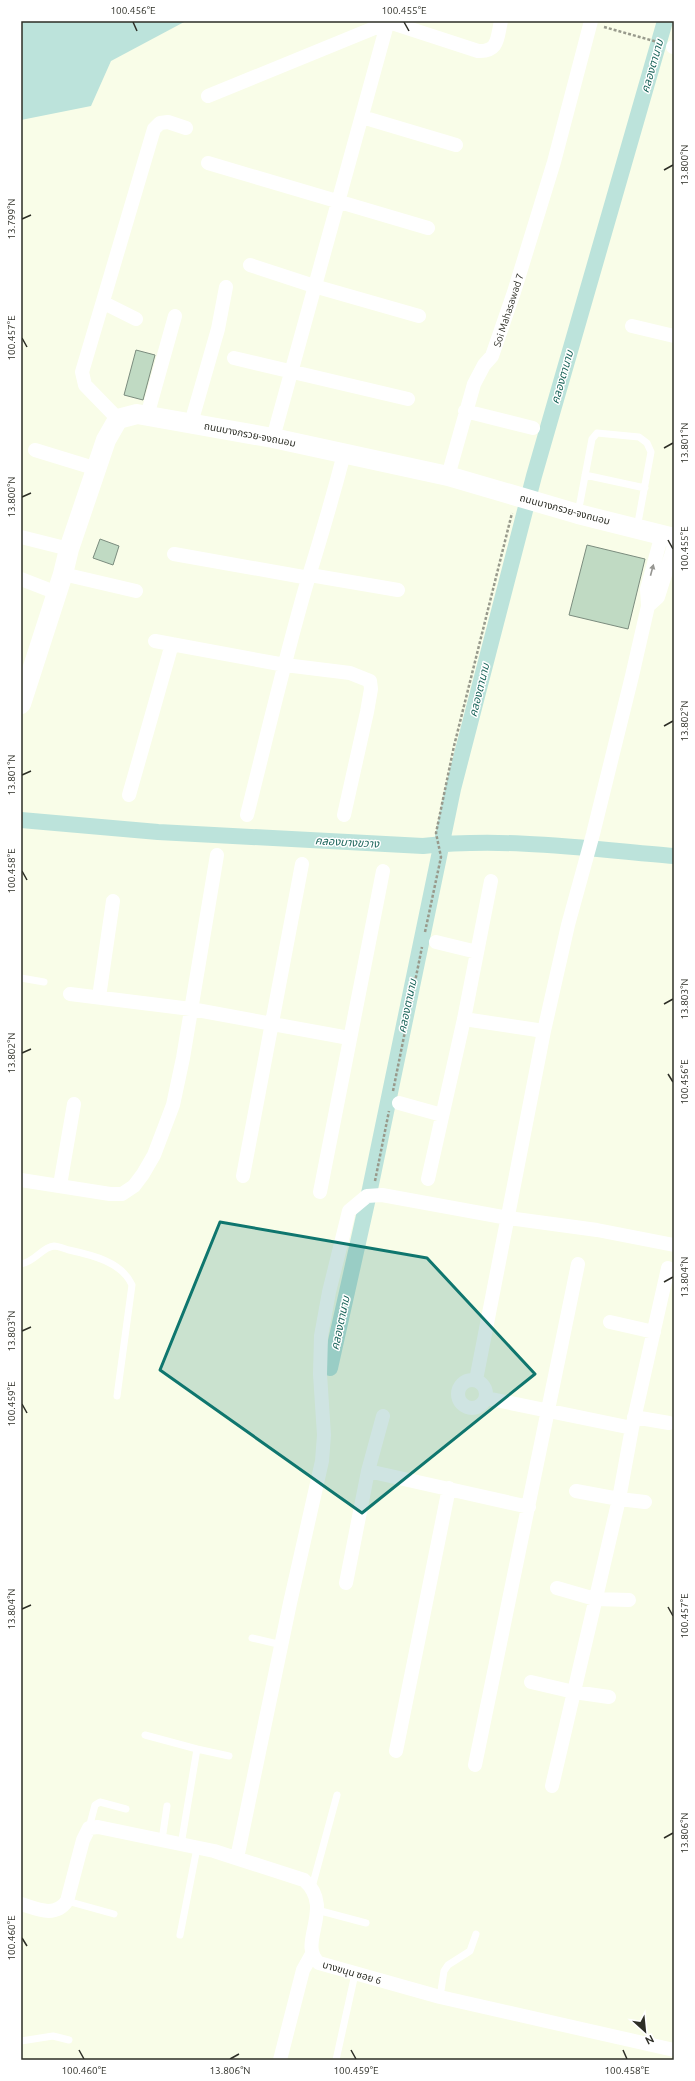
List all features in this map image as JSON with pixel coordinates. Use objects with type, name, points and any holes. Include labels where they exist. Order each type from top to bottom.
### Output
[{"type":"street","points":[[208,96],[388,22],[478,51],[486,51],[491,50],[495,45],[501,21]]},
{"type":"street","points":[[273,438],[388,22]]},
{"type":"street","name":"Soi Mahasawad 7","points":[[448,476],[465,411],[478,374],[492,356],[514,292],[554,162],[591,22]]},
{"type":"street","points":[[362,118],[456,145]]},
{"type":"street","points":[[21,704],[63,574],[69,549],[106,440],[118,419],[85,385],[82,372],[104,302],[154,129],[160,123],[168,122],[186,128]]},
{"type":"street","points":[[208,163],[428,228]]},
{"type":"street","points":[[250,265],[314,286],[419,316]]},
{"type":"street","points":[[191,423],[218,329],[226,286]]},
{"type":"street","points":[[104,302],[136,319]]},
{"type":"street","points":[[147,416],[175,316]]},
{"type":"street","points":[[632,326],[674,336]]},
{"type":"street","points":[[234,358],[408,399]]},
{"type":"street","points":[[465,411],[533,428]]},
{"type":"street","name":"ถนนบางกรวย-จงถนอม","points":[[118,419],[137,414],[191,423],[273,438],[448,476],[578,514],[637,528],[670,539]]},
{"type":"street","points":[[35,450],[97,469]]},
{"type":"street","points":[[247,815],[285,665],[309,576],[328,517],[344,454]]},
{"type":"street","points":[[21,537],[69,549]]},
{"type":"street","points":[[476,1380],[544,1031],[568,925],[583,874],[648,606],[647,589],[670,539]]},
{"type":"street","points":[[174,554],[398,590]]},
{"type":"street","points":[[63,574],[136,591]]},
{"type":"street","points":[[21,579],[57,593]]},
{"type":"street","points":[[155,640],[285,665],[350,673],[370,681],[371,689],[367,712],[344,816]]},
{"type":"street","points":[[129,795],[172,644]]},
{"type":"street","points":[[21,1180],[110,1194],[122,1194],[134,1186],[154,1155],[173,1105],[217,855]]},
{"type":"street","points":[[243,1176],[273,1024],[302,864]]},
{"type":"street","points":[[320,1192],[383,871]]},
{"type":"street","points":[[428,1179],[464,1019],[491,881]]},
{"type":"street","points":[[99,997],[113,901]]},
{"type":"street","points":[[428,939],[477,952]]},
{"type":"street","points":[[70,994],[191,1009],[350,1038]]},
{"type":"street","points":[[464,1019],[544,1031]]},
{"type":"street","points":[[394,1101],[442,1115]]},
{"type":"street","points":[[60,1185],[74,1104]]},
{"type":"street","points":[[238,1858],[322,1460],[324,1435],[320,1374],[321,1336],[349,1211],[367,1196],[382,1195],[508,1218],[596,1230],[674,1245]]},
{"type":"street","points":[[475,1765],[578,1264]]},
{"type":"street","points":[[552,1786],[619,1499],[633,1423],[668,1268]]},
{"type":"street","points":[[610,1322],[654,1332]]},
{"type":"street","points":[[470,1380],[476,1380],[484,1387],[486,1398],[484,1403],[474,1408],[468,1408],[459,1401],[458,1390],[461,1385],[470,1380]]},
{"type":"street","points":[[486,1398],[547,1412],[633,1423],[669,1423]]},
{"type":"street","points":[[346,1583],[368,1471],[383,1416]]},
{"type":"street","points":[[368,1471],[529,1506]]},
{"type":"street","points":[[396,1751],[449,1488]]},
{"type":"street","points":[[576,1490],[619,1499],[645,1502]]},
{"type":"street","points":[[557,1588],[595,1599],[629,1600]]},
{"type":"street","points":[[531,1682],[574,1692],[609,1696]]},
{"type":"street","points":[[21,1904],[47,1912],[57,1910],[67,1901],[83,1840],[89,1828],[98,1827],[238,1858],[304,1880],[312,1887]]},
{"type":"street","name":"บางขนุน ซอย 6","points":[[312,1887],[316,1895],[317,1910],[311,1946],[312,1954],[319,1963],[440,1997],[674,2050]]},
{"type":"street","points":[[280,2060],[303,1970],[312,1954]]},
{"type":"lane","points":[[578,514],[592,439],[597,433],[639,437],[647,443],[651,452],[637,528]]},
{"type":"lane","points":[[585,475],[645,488]]},
{"type":"lane","points":[[21,978],[44,982]]},
{"type":"lane","points":[[21,1264],[30,1261],[54,1246],[95,1256],[128,1276],[132,1286],[117,1396]]},
{"type":"lane","points":[[252,1638],[282,1645]]},
{"type":"lane","points":[[145,1735],[229,1756]]},
{"type":"lane","points":[[181,1845],[197,1748]]},
{"type":"lane","points":[[312,1887],[337,1795]]},
{"type":"lane","points":[[89,1828],[95,1805],[97,1803],[100,1802],[126,1808]]},
{"type":"lane","points":[[162,1840],[167,1806]]},
{"type":"lane","points":[[180,1935],[196,1848]]},
{"type":"lane","points":[[67,1901],[114,1914]]},
{"type":"lane","points":[[317,1910],[366,1923]]},
{"type":"lane","points":[[440,1997],[444,1971],[448,1965],[470,1951],[476,1934]]},
{"type":"lane","points":[[336,2060],[355,1974]]},
{"type":"lane","points":[[21,2041],[52,2036],[69,2040]]},
{"type":"path","points":[[591,22],[673,47]]},
{"type":"path","points":[[375,1182],[394,1101],[428,939],[441,857],[436,833],[437,825],[454,746],[513,516]]},
{"type":"highlighted area","points":[[220,1222],[427,1258],[535,1374],[362,1513],[160,1370]]},
{"type":"water","points":[[21,21],[186,21],[111,61],[91,106],[21,120]]},
{"type":"building","points":[[136,350],[155,355],[143,400],[124,395]]},
{"type":"building","points":[[100,539],[119,546],[113,565],[93,558]]},
{"type":"building","points":[[587,545],[645,559],[628,629],[569,615]]},
{"type":"waterway","name":"คลองตานาม","points":[[330,1368],[370,1189],[453,789],[534,476],[665,21]]},
{"type":"waterway","name":"คลองบางขวาง","points":[[21,820],[158,832],[423,846],[517,843],[580,847],[674,856]]}]
